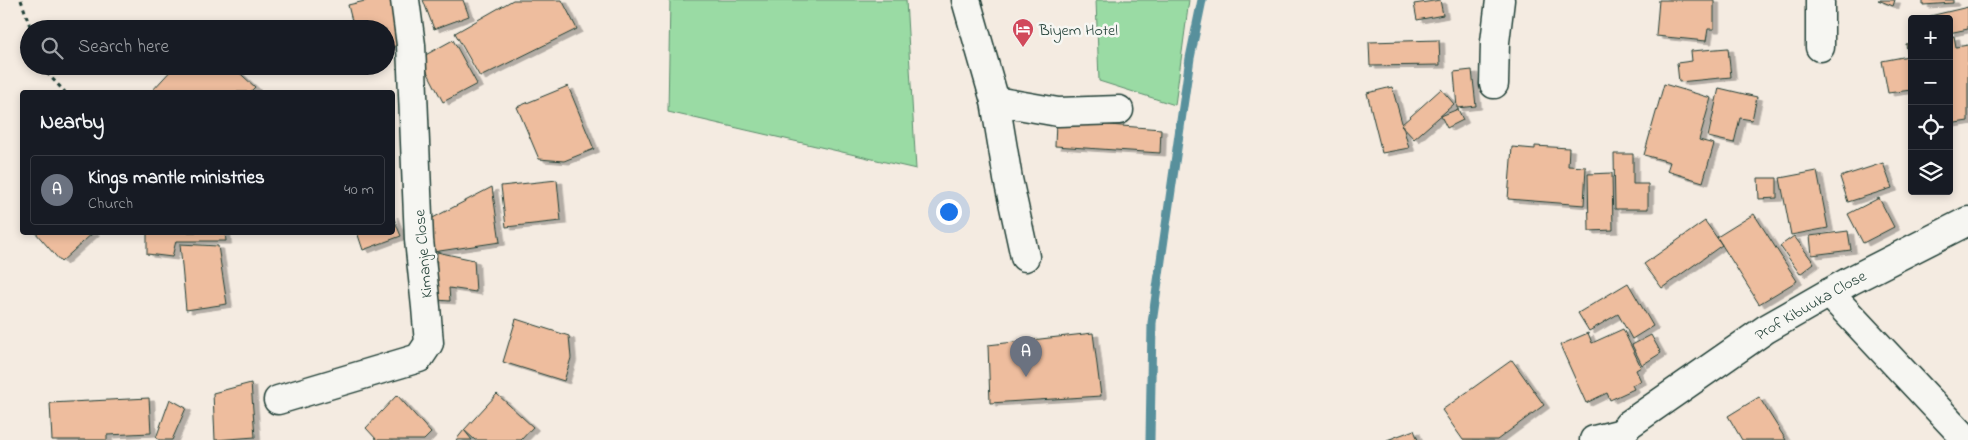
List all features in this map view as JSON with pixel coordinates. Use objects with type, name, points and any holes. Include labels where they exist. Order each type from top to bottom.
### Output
[{"type":"street","name":"Kimanje Close","points":[[278,400],[420,358],[429,343],[419,240],[410,76],[411,45],[405,0]]},
{"type":"street","points":[[966,0],[995,101],[1008,179],[1025,257]]},
{"type":"street","points":[[1494,84],[1494,42],[1500,0]]},
{"type":"street","points":[[1820,0],[1820,47]]},
{"type":"street","points":[[995,101],[1058,112],[1119,110]]},
{"type":"street","name":"Prof Kibuuka Close","points":[[1620,437],[1628,425],[1766,330],[1829,293],[1968,221]]},
{"type":"street","points":[[1829,293],[1967,440]]},
{"type":"street","points":[[1594,440],[1620,437]]},
{"type":"path","points":[[21,0],[28,20]]},
{"type":"path","points":[[49,75],[63,90]]},
{"type":"green space","points":[[670,0],[906,0],[916,169],[668,112]]},
{"type":"green space","points":[[1096,0],[1189,0],[1175,105],[1099,81]]},
{"type":"building","points":[[369,0],[397,0],[409,43],[395,46],[395,20],[352,20],[348,5]]},
{"type":"building","points":[[423,0],[463,0],[469,16],[434,29]]},
{"type":"building","points":[[513,0],[562,0],[577,29],[480,77],[455,33]]},
{"type":"building","points":[[1440,0],[1443,15],[1417,20],[1414,4]]},
{"type":"building","points":[[1659,0],[1714,0],[1714,29],[1708,29],[1706,41],[1656,36]]},
{"type":"building","points":[[1878,0],[1895,0],[1893,6]]},
{"type":"building","points":[[1923,0],[1953,0],[1953,3],[1923,5]]},
{"type":"building","points":[[1968,7],[1968,29],[1953,32],[1953,15],[1934,15]]},
{"type":"building","points":[[1953,36],[1956,47],[1968,45],[1968,121],[1953,123],[1953,60]]},
{"type":"building","points":[[453,40],[477,84],[443,102],[420,58]]},
{"type":"building","points":[[1439,40],[1440,65],[1370,66],[1369,42]]},
{"type":"building","points":[[1728,48],[1731,77],[1679,82],[1677,63],[1692,61],[1691,51]]},
{"type":"building","points":[[1908,56],[1908,90],[1888,93],[1882,61]]},
{"type":"building","points":[[1472,70],[1476,106],[1457,108],[1454,72]]},
{"type":"building","points":[[167,75],[242,75],[255,87],[252,90],[153,90]]},
{"type":"building","points":[[1664,84],[1711,98],[1699,140],[1714,144],[1703,182],[1667,171],[1670,162],[1644,155]]},
{"type":"building","points":[[568,86],[594,149],[564,161],[539,159],[517,107]]},
{"type":"building","points":[[1392,87],[1409,148],[1382,153],[1367,93]]},
{"type":"building","points":[[1719,88],[1757,97],[1752,120],[1740,118],[1734,143],[1708,137]]},
{"type":"building","points":[[1441,89],[1454,104],[1414,139],[1401,125]]},
{"type":"building","points":[[1458,109],[1463,120],[1447,128],[1441,116]]},
{"type":"building","points":[[1056,121],[1161,129],[1160,153],[1055,146]]},
{"type":"building","points":[[1535,146],[1569,148],[1568,166],[1586,167],[1584,205],[1508,199],[1512,147],[1535,149]]},
{"type":"building","points":[[1614,154],[1633,154],[1633,184],[1648,184],[1648,209],[1615,209]]},
{"type":"building","points":[[1883,163],[1892,188],[1848,202],[1840,177]]},
{"type":"building","points":[[1817,171],[1828,228],[1791,235],[1780,178]]},
{"type":"building","points":[[1612,173],[1613,230],[1589,231],[1588,174]]},
{"type":"building","points":[[1758,178],[1777,178],[1777,198],[1759,199]]},
{"type":"building","points":[[557,180],[561,221],[506,227],[501,186]]},
{"type":"building","points":[[492,187],[500,242],[433,252],[427,221]]},
{"type":"building","points":[[1879,198],[1894,227],[1863,243],[1848,214]]},
{"type":"building","points":[[1754,214],[1797,281],[1759,304],[1717,237]]},
{"type":"building","points":[[395,221],[401,236],[363,250],[358,235],[395,235]]},
{"type":"building","points":[[1705,221],[1722,245],[1662,288],[1644,264]]},
{"type":"building","points":[[1848,231],[1851,250],[1812,255],[1810,236]]},
{"type":"building","points":[[38,235],[91,235],[61,262]]},
{"type":"building","points":[[147,235],[225,235],[226,241],[176,241],[172,257],[147,254]]},
{"type":"building","points":[[1794,236],[1814,263],[1800,274],[1780,246]]},
{"type":"building","points":[[180,244],[218,246],[227,304],[186,310]]},
{"type":"building","points":[[437,252],[474,260],[476,292],[449,288],[450,301],[436,300]]},
{"type":"building","points":[[1628,283],[1653,326],[1632,339],[1618,314],[1589,331],[1578,313]]},
{"type":"building","points":[[516,319],[569,336],[571,358],[564,381],[503,362]]},
{"type":"building","points":[[1623,329],[1641,367],[1636,370],[1641,381],[1632,385],[1634,389],[1610,400],[1607,393],[1586,403],[1560,345],[1588,333],[1592,343]]},
{"type":"building","points":[[1093,333],[1101,396],[990,403],[988,345]]},
{"type":"building","points":[[1651,335],[1661,353],[1642,365],[1632,345]]},
{"type":"building","points":[[1512,360],[1544,405],[1497,440],[1463,440],[1442,410]]},
{"type":"building","points":[[251,383],[255,437],[215,440],[213,393]]},
{"type":"building","points":[[497,394],[533,427],[521,440],[475,440],[464,430]]},
{"type":"building","points":[[397,395],[431,433],[424,440],[377,440],[366,428]]},
{"type":"building","points":[[1759,397],[1786,440],[1742,440],[1728,416]]},
{"type":"building","points":[[149,398],[151,433],[107,435],[107,440],[52,440],[50,403]]},
{"type":"building","points":[[170,399],[186,408],[172,440],[160,440],[156,438]]},
{"type":"building","points":[[464,430],[472,440],[456,440]]},
{"type":"building","points":[[1414,430],[1418,440],[1387,440]]},
{"type":"waterway","points":[[1150,440],[1152,323],[1190,58],[1202,0]]},
{"type":"place","name":"Biyem Hotel","points":[[1023,48]]},
{"type":"place","name":"Kings mantle ministries","points":[[1026,377]]}]
